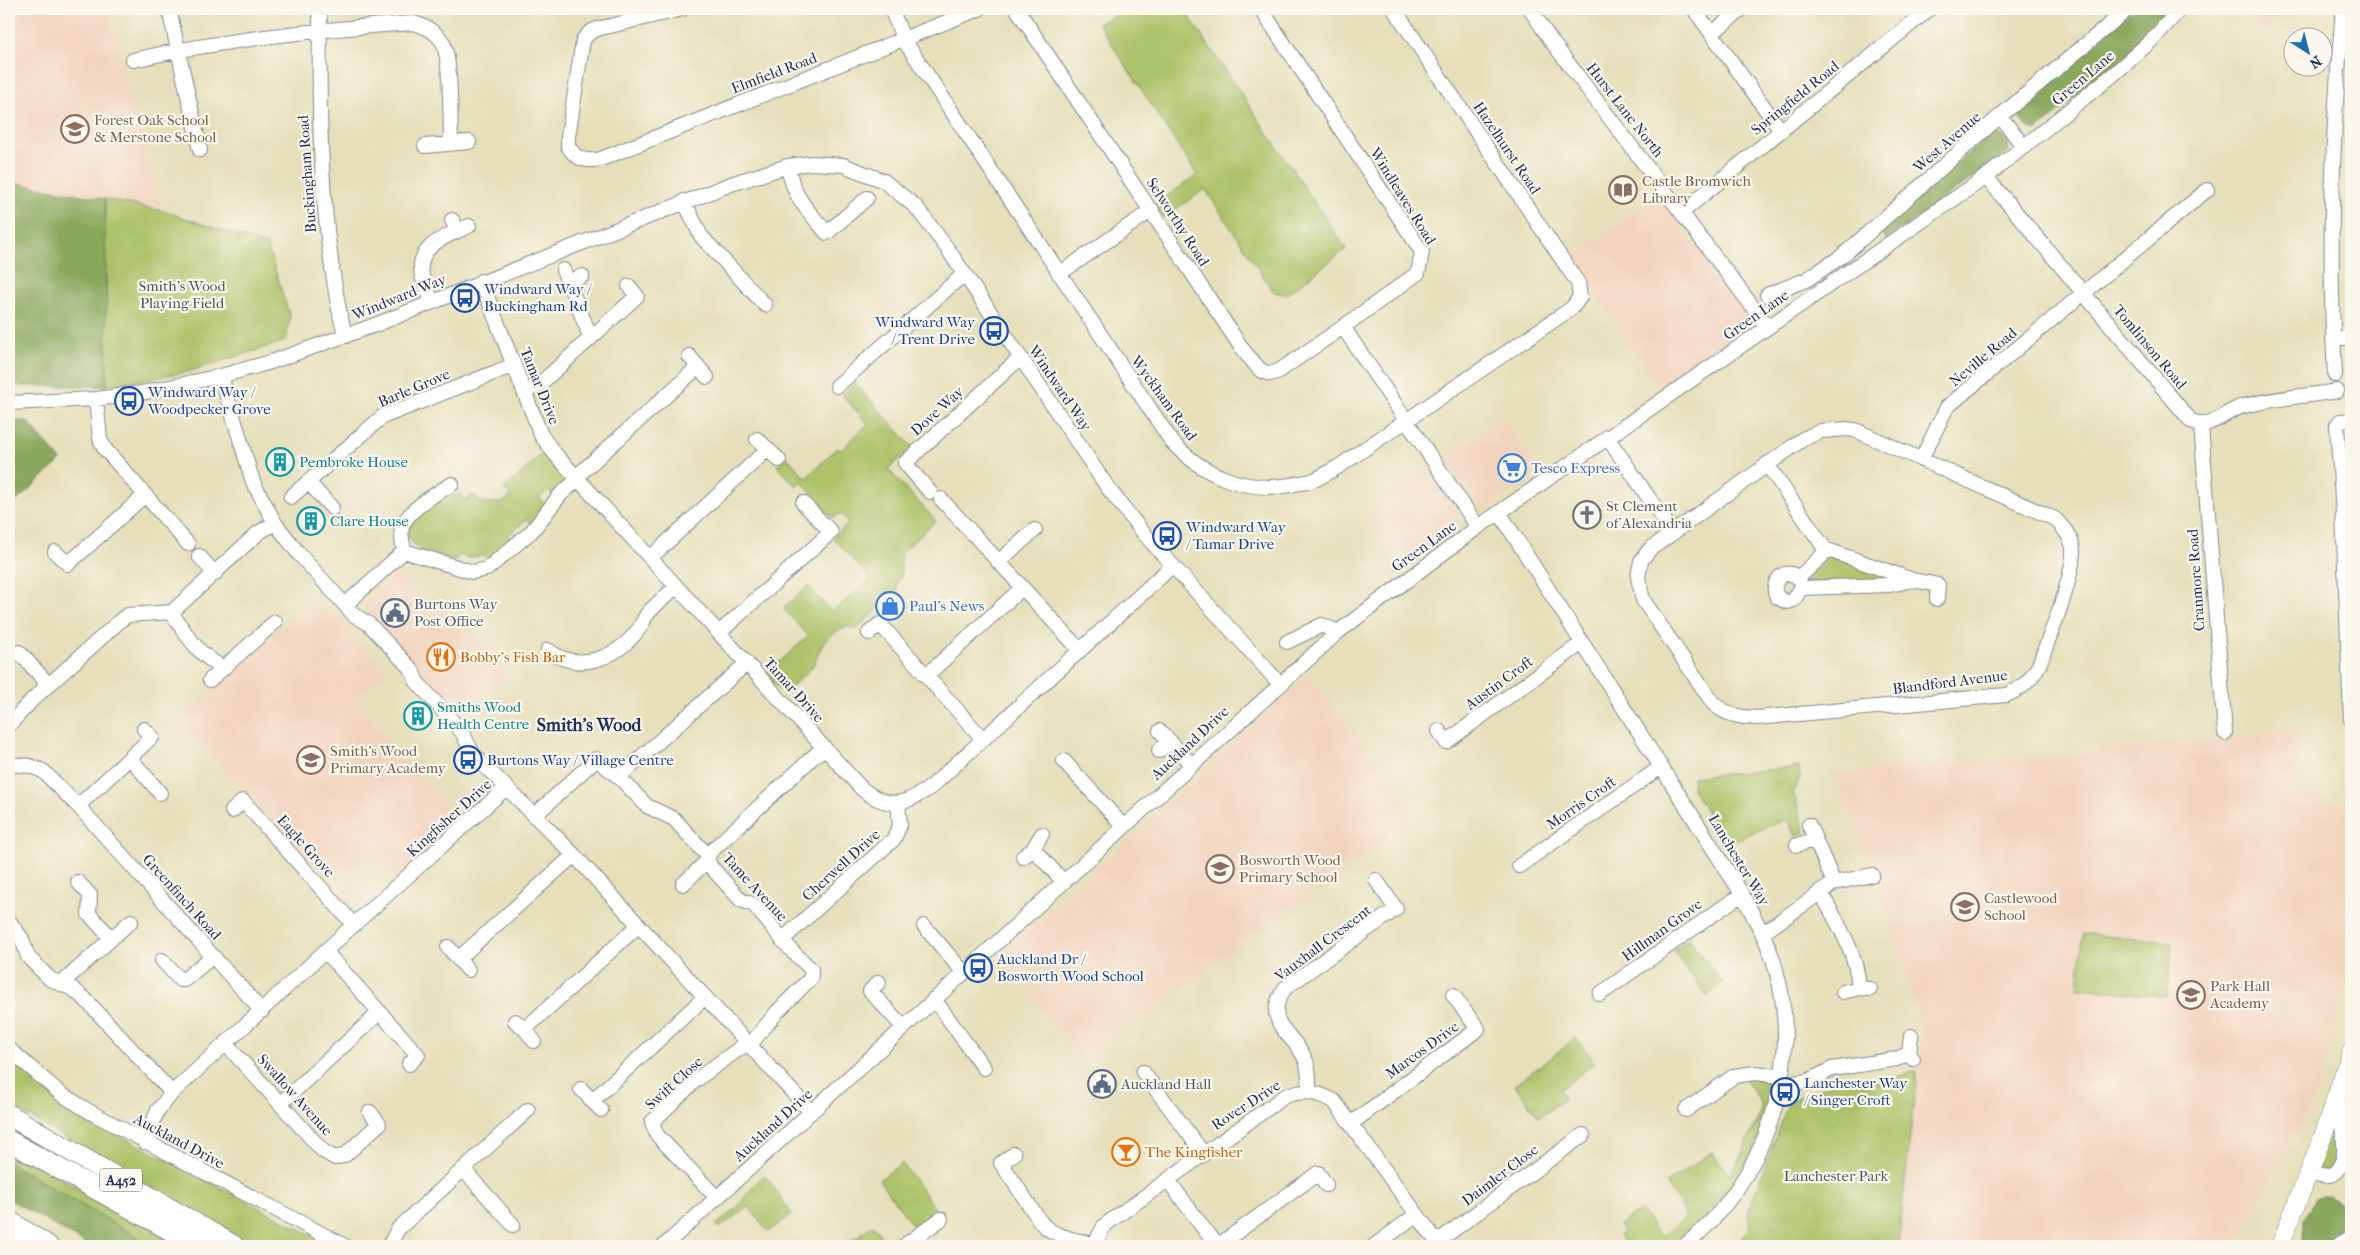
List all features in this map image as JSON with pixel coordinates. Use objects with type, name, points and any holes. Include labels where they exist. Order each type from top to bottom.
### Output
[{"type":"highway","name":"A452","points":[[9,1115],[234,1246]]},
{"type":"highway","name":"A452","points":[[9,1141],[200,1246]]},
{"type":"highway","points":[[9,1221],[48,1246]]},
{"type":"highway","points":[[2342,1246],[2351,1241]]},
{"type":"highway","points":[[9,1243],[13,1246]]},
{"type":"main road","points":[[2280,1246],[2336,1100],[2351,1052]]},
{"type":"street","points":[[168,9],[200,150]]},
{"type":"street","name":"Buckingham Road","points":[[320,9],[318,99],[324,186],[329,244],[341,323],[346,336]]},
{"type":"street","name":"Elmfield Road","points":[[682,9],[597,28],[588,33],[583,40],[568,137],[568,146],[579,158],[585,161],[601,159],[980,9]]},
{"type":"street","name":"Wyckham Road","points":[[891,9],[904,40],[1172,442],[1193,462],[1220,477],[1234,482],[1263,487],[1279,487],[1313,481],[1338,467],[1572,308]]},
{"type":"street","name":"Selworthy Road","points":[[1017,9],[1243,350],[1260,370],[1270,374],[1280,371],[1342,327]]},
{"type":"street","name":"Hazelhurst Road","points":[[1394,9],[1578,283],[1580,297],[1572,308]]},
{"type":"street","name":"Hurst Lane North","points":[[1530,9],[1552,42],[1768,326]]},
{"type":"street","points":[[1694,9],[1781,131]]},
{"type":"street","points":[[1712,34],[1742,9]]},
{"type":"street","name":"Springfield Road","points":[[1682,212],[1929,9]]},
{"type":"street","name":"West Avenue","points":[[1766,296],[1783,297],[1842,256],[2000,116],[2128,9]]},
{"type":"street","name":"Green Lane","points":[[1280,684],[1338,632],[1478,527],[1986,177],[2114,74],[2154,38],[2180,9]]},
{"type":"street","points":[[2335,375],[2330,269],[2332,140],[2343,9]]},
{"type":"street","name":"Windleaves Road","points":[[1267,11],[1422,252],[1418,273],[1342,327]]},
{"type":"street","points":[[133,60],[178,50],[320,29],[413,23],[426,26],[439,37],[447,53],[450,143]]},
{"type":"street","points":[[2000,116],[2024,147]]},
{"type":"street","points":[[425,146],[469,142]]},
{"type":"street","name":"Windward Way","points":[[9,403],[96,399],[222,376],[271,362],[346,336],[684,202],[788,166],[812,163],[843,165],[884,181],[916,207],[964,274],[1108,488],[1172,566],[1280,684]]},
{"type":"street","points":[[788,166],[792,187],[797,198],[827,233],[867,198]]},
{"type":"street","name":"Tomlinson Road","points":[[1986,177],[2191,421],[2201,424]]},
{"type":"street","name":"Neville Road","points":[[1921,460],[1948,407],[2207,190]]},
{"type":"street","points":[[684,202],[701,236],[765,305]]},
{"type":"street","points":[[1059,274],[1152,210]]},
{"type":"street","points":[[432,301],[421,270],[423,256],[437,240],[459,226]]},
{"type":"street","points":[[837,386],[964,274]]},
{"type":"street","points":[[582,276],[566,276],[591,338]]},
{"type":"street","name":"Tamar Drive","points":[[481,282],[541,435],[577,478],[676,587],[873,798],[881,802],[898,803]]},
{"type":"street","points":[[525,392],[540,384],[591,338],[633,291]]},
{"type":"street","points":[[1342,327],[1478,527]]},
{"type":"street","points":[[2333,338],[2351,338]]},
{"type":"street","points":[[404,551],[473,572],[487,569],[532,531],[560,495],[577,478],[703,372],[689,356]]},
{"type":"street","name":"Dove Way","points":[[998,562],[905,463],[1020,358]]},
{"type":"street","name":"Barle Grove","points":[[291,497],[382,418],[514,365]]},
{"type":"street","points":[[222,376],[243,455],[253,482],[275,523],[299,554],[345,605],[368,624],[412,670],[417,682],[462,732],[473,754],[506,788]]},
{"type":"street","points":[[2201,424],[2213,423],[2227,412],[2244,406],[2337,391]]},
{"type":"street","points":[[96,399],[100,439],[104,448],[144,496],[188,544]]},
{"type":"street","points":[[2351,420],[2340,420],[2337,425],[2351,666],[2351,719]]},
{"type":"street","name":"Cranmore Road","points":[[2201,424],[2225,733]]},
{"type":"street","name":"Blandford Avenue","points":[[1837,429],[1855,430],[1921,460],[2055,519],[2066,530],[2073,544],[2071,571],[2039,665],[2033,676],[2016,691],[2006,695],[1756,718],[1736,717],[1721,711],[1692,675],[1643,600],[1638,586],[1641,561],[1649,550],[1767,464],[1813,434],[1837,429]]},
{"type":"street","points":[[1607,437],[1673,533]]},
{"type":"street","points":[[758,439],[779,460]]},
{"type":"street","points":[[650,558],[768,449]]},
{"type":"street","points":[[1767,464],[1825,549],[1913,580],[1938,585],[1937,599]]},
{"type":"street","points":[[308,482],[332,508]]},
{"type":"street","points":[[404,551],[401,529],[404,521],[434,494],[456,482]]},
{"type":"street","points":[[56,552],[68,564],[144,496]]},
{"type":"street","points":[[720,632],[831,532],[803,503]]},
{"type":"street","name":"Lanchester Way","points":[[1499,512],[1661,767],[1686,802],[1742,894],[1763,933],[1777,971],[1782,1008],[1784,1046],[1781,1081],[1769,1127],[1756,1159],[1745,1178],[1722,1208],[1684,1246]]},
{"type":"street","points":[[9,724],[49,684],[128,615],[172,612],[258,533],[275,523]]},
{"type":"street","points":[[1035,530],[998,562],[1021,589],[1079,649]]},
{"type":"street","points":[[1825,549],[1822,556],[1800,583],[1890,585],[1913,580]]},
{"type":"street","points":[[345,605],[404,551]]},
{"type":"street","points":[[199,556],[215,574]]},
{"type":"street","points":[[898,803],[914,799],[931,787],[1079,649],[1172,566]]},
{"type":"street","points":[[548,650],[560,659],[577,663],[595,659],[616,650],[638,630],[647,614],[676,587]]},
{"type":"street","points":[[926,675],[1021,589]]},
{"type":"street","points":[[172,612],[178,624],[201,652],[222,669]]},
{"type":"street","points":[[210,680],[274,622]]},
{"type":"street","points":[[870,633],[880,624],[982,739]]},
{"type":"street","points":[[1287,642],[1322,625],[1338,632]]},
{"type":"street","name":"Austin Croft","points":[[1439,731],[1446,742],[1582,643]]},
{"type":"street","points":[[19,652],[49,684]]},
{"type":"street","points":[[619,776],[747,663]]},
{"type":"street","name":"Auckland Drive","points":[[664,1246],[1280,684]]},
{"type":"street","points":[[78,806],[152,738],[144,729]]},
{"type":"street","points":[[1160,731],[1191,764]]},
{"type":"street","points":[[1159,751],[1170,741]]},
{"type":"street","points":[[683,884],[708,857],[824,747]]},
{"type":"street","points":[[130,758],[160,793]]},
{"type":"street","name":"Tame Avenue","points":[[534,816],[596,759],[619,776],[647,806],[674,820],[708,857],[710,866],[741,900],[754,905],[782,940],[811,969],[811,978],[777,1012],[749,1044]]},
{"type":"street","points":[[1064,761],[1124,827]]},
{"type":"street","name":"Greenfinch Road","points":[[9,762],[30,766],[43,772],[78,806],[262,1011]]},
{"type":"street","name":"Morris Croft","points":[[1519,866],[1661,767]]},
{"type":"street","name":"Kingfisher Drive","points":[[144,1142],[158,1110],[172,1093],[325,951],[506,788],[574,855],[811,1112]]},
{"type":"street","name":"Eagle Grove","points":[[232,811],[243,801],[354,925]]},
{"type":"street","name":"Cherwell Drive","points":[[782,940],[894,839],[900,825],[898,803]]},
{"type":"street","points":[[1809,825],[1834,883]]},
{"type":"street","points":[[1042,834],[1028,853],[1064,882]]},
{"type":"street","points":[[1797,845],[1814,840]]},
{"type":"street","points":[[458,959],[574,855]]},
{"type":"street","points":[[1763,933],[1834,883],[1872,875]]},
{"type":"street","name":"Vauxhall Crescent","points":[[1308,1092],[1310,1072],[1306,1059],[1278,1021],[1275,1010],[1277,1000],[1285,988],[1396,909],[1376,880]]},
{"type":"street","points":[[78,882],[90,895],[89,914],[111,938]]},
{"type":"street","points":[[1820,892],[1853,954],[1864,989],[1843,992]]},
{"type":"street","name":"Hillman Grove","points":[[1600,994],[1742,894]]},
{"type":"street","points":[[9,920],[22,939],[28,957],[50,979],[85,999],[172,1093]]},
{"type":"street","points":[[61,984],[131,921]]},
{"type":"street","points":[[534,1041],[520,1025],[639,926]]},
{"type":"street","points":[[924,926],[964,973]]},
{"type":"street","points":[[448,947],[468,970]]},
{"type":"street","points":[[325,951],[418,1055],[408,1064]]},
{"type":"street","points":[[162,960],[180,980],[184,980],[212,956]]},
{"type":"street","points":[[879,982],[870,990],[904,1028]]},
{"type":"street","name":"Marcos Drive","points":[[1352,1123],[1478,1029],[1453,995]]},
{"type":"street","points":[[581,1089],[597,1105],[705,997]]},
{"type":"street","points":[[934,999],[984,1068]]},
{"type":"street","points":[[281,1103],[380,1012]]},
{"type":"street","points":[[1686,1110],[1734,1076],[1755,1073],[1781,1081],[1808,1081],[1832,1069],[1876,1068],[1897,1059],[1911,1056],[1911,1036]]},
{"type":"street","name":"Swallow Avenue","points":[[226,1044],[324,1151],[335,1158],[345,1155],[379,1124],[370,1112]]},
{"type":"street","name":"Swift Close","points":[[718,1198],[657,1135],[652,1122],[696,1080],[749,1044]]},
{"type":"street","name":"Auckland Drive","points":[[9,1049],[66,1097],[144,1142],[345,1246]]},
{"type":"street","points":[[1144,1072],[1203,1153]]},
{"type":"street","name":"Rover Drive","points":[[1094,1245],[1104,1226],[1203,1153],[1285,1096],[1298,1092],[1319,1093],[1334,1101],[1439,1244]]},
{"type":"street","points":[[2308,1174],[2330,1175],[2337,1172],[2344,1159],[2342,1121],[2336,1100]]},
{"type":"street","points":[[389,1246],[398,1229],[528,1110]]},
{"type":"street","name":"Daimler Close","points":[[1439,1244],[1583,1135]]},
{"type":"street","points":[[1014,1154],[1000,1163],[1042,1224],[1051,1232],[1065,1238],[1094,1245]]},
{"type":"street","points":[[463,1169],[513,1225]]},
{"type":"street","points":[[1168,1180],[1207,1233],[1220,1246],[1318,1173],[1326,1185]]},
{"type":"street","points":[[1374,1246],[1416,1215]]},
{"type":"street","points":[[904,1246],[941,1219]]},
{"type":"shaded area","name":"Forest Oak School & Merstone School","points":[[9,9],[107,9],[163,211],[9,182]]},
{"type":"shaded area","points":[[2238,9],[2280,9],[2268,35]]},
{"type":"shaded area","points":[[1658,196],[1747,317],[1718,348],[1660,389],[1571,257]]},
{"type":"shaded area","points":[[1502,418],[1541,470],[1483,511],[1444,458]]},
{"type":"shaded area","points":[[1430,467],[1458,509],[1457,525],[1404,565],[1364,512]]},
{"type":"shaded area","points":[[396,573],[423,603],[446,607],[508,672],[459,720],[423,681],[421,671],[362,607]]},
{"type":"shaded area","name":"Smith's Wood Primary Academy","points":[[309,606],[333,614],[387,672],[354,700],[459,822],[397,879],[371,853],[333,886],[180,721]]},
{"type":"shaded area","name":"Bosworth Wood Primary School","points":[[1309,674],[1416,817],[1081,1061],[1003,954]]},
{"type":"shaded area","name":"Park Hall Academy","points":[[2299,729],[2292,795],[2351,803],[2351,941],[2337,1025],[2315,1098],[2236,1246],[1898,1246],[1923,1026],[1893,931],[1836,774],[2059,756]]},
{"type":"green space","points":[[1132,9],[1184,9],[1346,249],[1286,295],[1273,291],[1205,189],[1163,218],[1154,205],[1197,175],[1098,23]]},
{"type":"green space","points":[[2135,9],[2173,9],[2143,42],[2036,131],[2025,125],[2020,116],[2020,107]]},
{"type":"green space","points":[[1989,136],[2002,136],[2008,143],[2009,151],[1887,240],[1879,229]]},
{"type":"green space","points":[[9,182],[105,199],[107,386],[9,386]]},
{"type":"green space","name":"Smith's Wood Playing Field","points":[[105,199],[163,211],[267,245],[290,317],[286,341],[187,372],[107,386]]},
{"type":"green space","points":[[855,383],[913,448],[888,469],[936,521],[901,553],[901,577],[898,580],[897,591],[856,629],[846,627],[837,631],[823,643],[813,666],[784,694],[765,675],[808,636],[783,608],[808,586],[832,612],[871,579],[833,538],[849,523],[841,513],[833,518],[801,481],[796,486],[777,466],[787,457],[806,478],[837,448],[841,450],[868,424],[842,395]]},
{"type":"green space","points":[[9,421],[27,421],[61,460],[9,508]]},
{"type":"green space","points":[[543,453],[568,479],[553,496],[548,490],[539,498],[544,504],[531,524],[526,519],[508,536],[512,541],[490,563],[484,555],[469,558],[458,555],[456,561],[419,550],[407,536],[409,527],[436,500],[438,502],[452,492],[455,496],[460,493],[466,501],[473,494],[480,502],[502,503],[511,496],[504,489]]},
{"type":"green space","points":[[1829,556],[1902,580],[1805,582],[1807,577]]},
{"type":"green space","points":[[1799,767],[1800,778],[1793,791],[1805,832],[1795,837],[1788,819],[1725,844],[1692,788],[1693,777]]},
{"type":"green space","points":[[2083,934],[2172,942],[2167,997],[2078,988]]},
{"type":"green space","points":[[1689,938],[1723,983],[1707,996],[1673,950]]},
{"type":"green space","points":[[1576,1038],[1595,1063],[1559,1090],[1565,1098],[1539,1118],[1515,1085]]},
{"type":"green space","points":[[9,1056],[111,1131],[333,1246],[253,1246],[9,1105]]},
{"type":"green space","name":"Lanchester Park","points":[[1913,1071],[1917,1072],[1898,1246],[1736,1246],[1750,1227],[1748,1212],[1789,1101],[1839,1081],[1867,1084],[1885,1082]]},
{"type":"green space","points":[[1744,1077],[1772,1081],[1769,1105],[1762,1128],[1753,1151],[1740,1172],[1710,1212],[1676,1246],[1627,1246],[1619,1235],[1623,1232],[1619,1225],[1641,1210],[1660,1237],[1686,1218],[1666,1183],[1712,1152],[1729,1174],[1738,1162],[1761,1112],[1761,1103]]},
{"type":"green space","points":[[2334,1125],[2338,1134],[2338,1140],[2334,1164],[2332,1169],[2320,1171],[2318,1164]]},
{"type":"green space","points":[[9,1151],[188,1246],[153,1246],[9,1163]]},
{"type":"green space","points":[[9,1163],[153,1246],[90,1246],[9,1199]]},
{"type":"green space","points":[[902,1163],[938,1212],[915,1229],[879,1180]]},
{"type":"green space","points":[[765,1175],[792,1214],[768,1232],[748,1206],[719,1228],[716,1225],[737,1208],[753,1186]]},
{"type":"green space","points":[[2329,1196],[2344,1206],[2351,1204],[2351,1231],[2325,1246],[2300,1246],[2303,1242],[2304,1220],[2315,1198]]},
{"type":"green space","points":[[873,1225],[888,1246],[845,1246]]},
{"type":"place","name":"Forest Oak School & Merstone School","points":[[75,129]]},
{"type":"place","name":"Castle Bromwich Library","points":[[1623,190]]},
{"type":"place","name":"Windward Way / Buckingham Rd","points":[[465,298]]},
{"type":"place","name":"Windward Way / Trent Drive","points":[[994,331]]},
{"type":"place","name":"Windward Way / Woodpecker Grove","points":[[129,401]]},
{"type":"place","name":"Pembroke House","points":[[280,462]]},
{"type":"place","name":"Tesco Express","points":[[1512,468]]},
{"type":"place","name":"St Clement of Alexandria","points":[[1587,515]]},
{"type":"place","name":"Clare House","points":[[311,521]]},
{"type":"place","name":"Windward Way / Tamar Drive","points":[[1167,536]]},
{"type":"place","name":"Paul’s News","points":[[890,606]]},
{"type":"place","name":"Burtons Way Post Office","points":[[395,613]]},
{"type":"place","name":"Bobby’s Fish Bar","points":[[441,657]]},
{"type":"place","name":"Smiths Wood Health Centre","points":[[418,716]]},
{"type":"place","name":"Smith's Wood Primary Academy","points":[[311,760]]},
{"type":"place","name":"Burtons Way / Village Centre","points":[[468,760]]},
{"type":"place","name":"Bosworth Wood Primary School","points":[[1220,869]]},
{"type":"place","name":"Castlewood School","points":[[1965,907]]},
{"type":"place","name":"Auckland Dr / Bosworth Wood School","points":[[978,968]]},
{"type":"place","name":"Park Hall Academy","points":[[2191,995]]},
{"type":"place","name":"Auckland Hall","points":[[1102,1084]]},
{"type":"place","name":"Lanchester Way / Singer Croft","points":[[1785,1092]]},
{"type":"place","name":"The Kingfisher","points":[[1126,1152]]},
{"type":"district","name":"Smith's Wood","points":[[589,725]]}]
